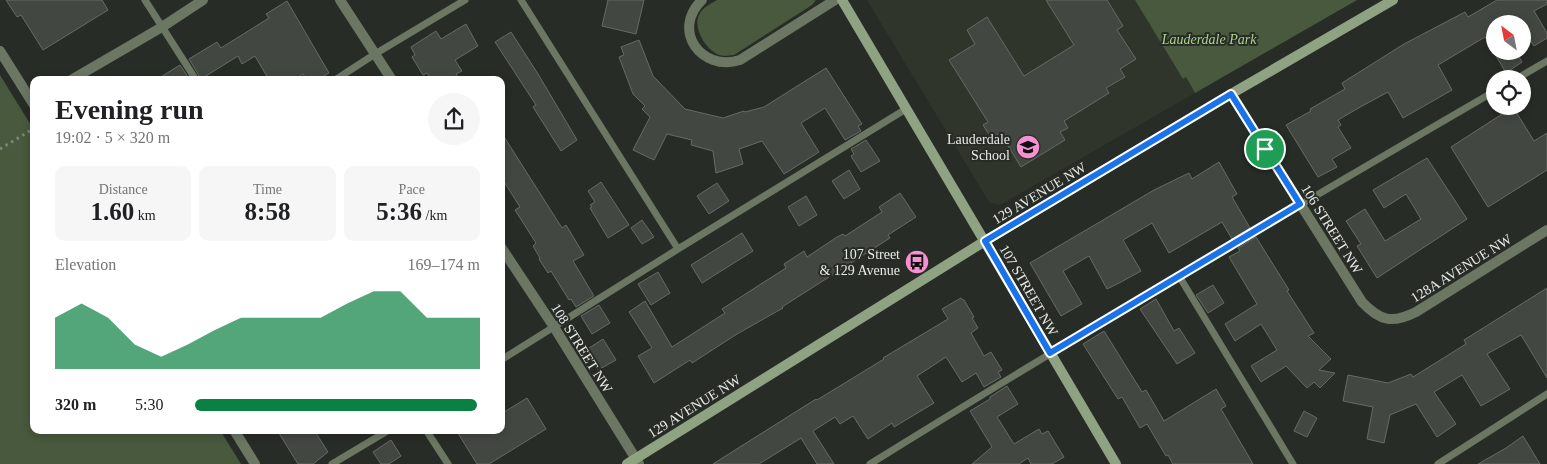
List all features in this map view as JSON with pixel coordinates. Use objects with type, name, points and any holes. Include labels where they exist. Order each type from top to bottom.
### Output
[{"type":"street","points":[[78,76],[162,27],[203,0]]},
{"type":"street","points":[[340,0],[389,76]]},
{"type":"street","points":[[702,0],[693,12],[690,20],[690,37],[699,52],[722,63],[740,60],[835,0]]},
{"type":"street","name":"107 STREET NW","points":[[842,0],[1116,464]]},
{"type":"street","name":"129 AVENUE NW","points":[[634,462],[985,241],[1393,0]]},
{"type":"street","points":[[0,51],[30,99]]},
{"type":"street","name":"106 STREET NW","points":[[1231,94],[1362,302],[1370,311],[1386,319]]},
{"type":"street","name":"128A AVENUE NW","points":[[1386,319],[1396,320],[1416,312],[1547,230]]},
{"type":"street","name":"108 STREET NW","points":[[505,253],[554,327],[634,462]]},
{"type":"street","points":[[236,434],[255,464]]},
{"type":"lane","points":[[145,0],[193,76]]},
{"type":"lane","points":[[341,76],[465,0]]},
{"type":"lane","points":[[520,0],[678,249]]},
{"type":"lane","points":[[1531,70],[1547,61]]},
{"type":"lane","points":[[870,464],[1050,353],[1300,204],[1486,96]]},
{"type":"lane","points":[[505,358],[906,108]]},
{"type":"lane","points":[[1179,276],[1293,464]]},
{"type":"lane","points":[[1438,464],[1547,394]]},
{"type":"lane","points":[[332,464],[382,434]]},
{"type":"lane","points":[[429,434],[448,464]]},
{"type":"path","points":[[0,149],[30,131]]},
{"type":"shaded area","name":"Lauderdale School","points":[[867,0],[1140,0],[1195,93],[1000,205],[989,202]]},
{"type":"green space","points":[[717,0],[816,0],[812,5],[734,55],[724,56],[715,53],[707,46],[697,25],[702,10]]},
{"type":"green space","name":"Lauderdale Park","points":[[1135,0],[1357,0],[1195,93],[1186,77],[1183,79]]},
{"type":"green space","points":[[0,75],[30,124],[30,434],[222,434],[241,464],[0,464]]},
{"type":"building","points":[[6,0],[102,0],[108,10],[43,50],[21,15],[17,17]]},
{"type":"building","points":[[608,0],[644,0],[636,34],[602,26]]},
{"type":"building","points":[[1046,0],[1107,0],[1123,26],[1117,30],[1136,59],[1120,69],[1125,77],[1106,88],[1109,93],[1064,121],[1068,128],[1060,132],[1065,140],[1021,167],[1000,133],[992,139],[983,125],[988,122],[949,60],[975,44],[967,30],[987,17],[1024,76],[1074,45]]},
{"type":"building","points":[[1497,0],[1547,0],[1547,4],[1534,11],[1547,33],[1547,38],[1534,46],[1531,42],[1531,15],[1486,15],[1486,39],[1485,37],[1438,65],[1452,90],[1403,118],[1388,92],[1338,120],[1341,125],[1338,127],[1351,148],[1332,159],[1337,167],[1318,177],[1286,125],[1345,89],[1342,83],[1404,44],[1465,12],[1468,17]]},
{"type":"building","points":[[287,1],[329,73],[324,76],[304,76],[303,74],[300,76],[267,76],[255,56],[242,64],[238,56],[206,76],[199,76],[189,59],[217,42],[221,48],[269,18],[266,14]]},
{"type":"building","points":[[466,24],[478,46],[455,60],[462,71],[456,74],[457,76],[429,76],[427,73],[423,75],[412,57],[415,55],[411,47],[436,31],[441,39]]},
{"type":"building","points":[[511,32],[577,140],[561,151],[533,107],[536,105],[495,42]]},
{"type":"building","points":[[639,40],[653,76],[685,109],[723,118],[764,107],[826,68],[862,124],[858,126],[861,131],[845,140],[825,108],[801,123],[819,152],[784,174],[762,141],[739,149],[743,164],[716,173],[713,151],[691,145],[692,140],[667,134],[654,160],[633,150],[650,117],[642,109],[645,106],[633,94],[619,57],[624,55],[621,47]]},
{"type":"building","points":[[1498,60],[1521,60],[1522,62],[1510,70],[1504,70]]},
{"type":"building","points":[[180,65],[187,76],[162,76]]},
{"type":"building","points":[[1501,115],[1518,115],[1534,141],[1547,133],[1547,170],[1488,207],[1451,147]]},
{"type":"building","points":[[505,138],[562,228],[566,225],[584,255],[573,261],[594,296],[576,307],[571,299],[569,300],[551,271],[548,273],[539,259],[533,246],[536,243],[515,210],[520,207],[505,183]]},
{"type":"building","points":[[866,140],[880,161],[861,172],[851,156],[854,154],[851,149]]},
{"type":"building","points":[[1427,158],[1467,219],[1377,278],[1357,246],[1361,244],[1346,221],[1365,209],[1385,241],[1421,219],[1406,194],[1384,208],[1373,190]]},
{"type":"building","points":[[1219,162],[1237,194],[1232,197],[1250,228],[1232,239],[1222,222],[1169,253],[1152,223],[1123,240],[1141,271],[1121,282],[1107,289],[1089,256],[1063,271],[1082,304],[1061,316],[1030,263],[1154,190],[1189,173],[1192,179]]},
{"type":"building","points":[[849,170],[860,189],[844,199],[832,181]]},
{"type":"building","points":[[601,182],[629,225],[608,238],[590,208],[592,207],[590,205],[595,202],[588,191]]},
{"type":"building","points":[[717,183],[729,201],[709,214],[697,196]]},
{"type":"building","points":[[900,193],[916,217],[888,235],[890,238],[783,308],[737,334],[692,363],[690,360],[654,383],[638,356],[652,348],[629,312],[645,301],[672,347],[725,313],[722,309],[786,268],[784,264],[804,251],[807,257],[837,237],[843,234],[845,236],[882,212],[879,207]]},
{"type":"building","points":[[806,196],[817,215],[799,226],[788,207]]},
{"type":"building","points":[[642,220],[654,237],[642,244],[631,228]]},
{"type":"building","points":[[742,233],[753,251],[702,283],[691,265]]},
{"type":"building","points":[[1256,237],[1314,333],[1308,336],[1331,359],[1319,370],[1335,373],[1320,388],[1314,382],[1307,388],[1286,366],[1261,382],[1251,366],[1277,350],[1261,324],[1235,341],[1225,324],[1257,304],[1229,257],[1240,251],[1238,248]]},
{"type":"building","points":[[658,272],[670,293],[651,305],[638,284]]},
{"type":"building","points":[[1213,285],[1224,303],[1208,313],[1196,295]]},
{"type":"building","points":[[1547,288],[1547,378],[1521,335],[1487,354],[1510,389],[1481,406],[1462,375],[1434,392],[1456,424],[1437,437],[1416,404],[1390,415],[1384,443],[1367,439],[1373,407],[1343,401],[1348,375],[1388,383],[1411,374],[1413,377],[1466,344],[1464,340]]},
{"type":"building","points":[[961,298],[974,317],[972,318],[978,328],[971,333],[984,356],[991,352],[1002,370],[998,372],[1001,377],[984,387],[976,373],[962,382],[946,357],[917,376],[934,403],[894,427],[892,423],[868,439],[853,416],[840,424],[835,417],[813,431],[834,464],[817,464],[801,438],[759,464],[713,464],[948,319],[942,309]]},
{"type":"building","points":[[1156,299],[1174,331],[1179,328],[1195,353],[1177,364],[1140,309]]},
{"type":"building","points":[[599,305],[610,323],[592,334],[581,316]]},
{"type":"building","points":[[1104,331],[1142,392],[1146,390],[1164,421],[1216,389],[1226,406],[1221,409],[1253,464],[1173,464],[1168,455],[1166,456],[1147,424],[1140,428],[1122,397],[1118,399],[1083,344]]},
{"type":"building","points":[[603,339],[616,360],[598,370],[586,350]]},
{"type":"building","points":[[1007,386],[1018,404],[997,417],[1014,444],[1039,429],[1042,434],[1048,431],[1064,457],[1052,464],[1031,464],[1028,458],[1019,464],[972,464],[992,447],[970,411]]},
{"type":"building","points":[[527,398],[546,429],[489,464],[477,464],[458,434],[505,434],[505,412]]},
{"type":"building","points":[[1304,411],[1317,418],[1307,437],[1294,431]]},
{"type":"building","points":[[279,434],[317,434],[328,452],[313,464],[298,464]]},
{"type":"building","points":[[1523,436],[1540,464],[1478,464],[1506,448]]},
{"type":"building","points":[[391,440],[401,456],[389,464],[381,464],[373,452]]},
{"type":"place","name":"Lauderdale School","points":[[1028,147]]},
{"type":"place","name":"107 Street & 129 Avenue","points":[[917,262]]},
{"type":"route","points":[[1231,94],[1265,149],[1300,204],[1050,353],[985,241],[1231,94]]}]
